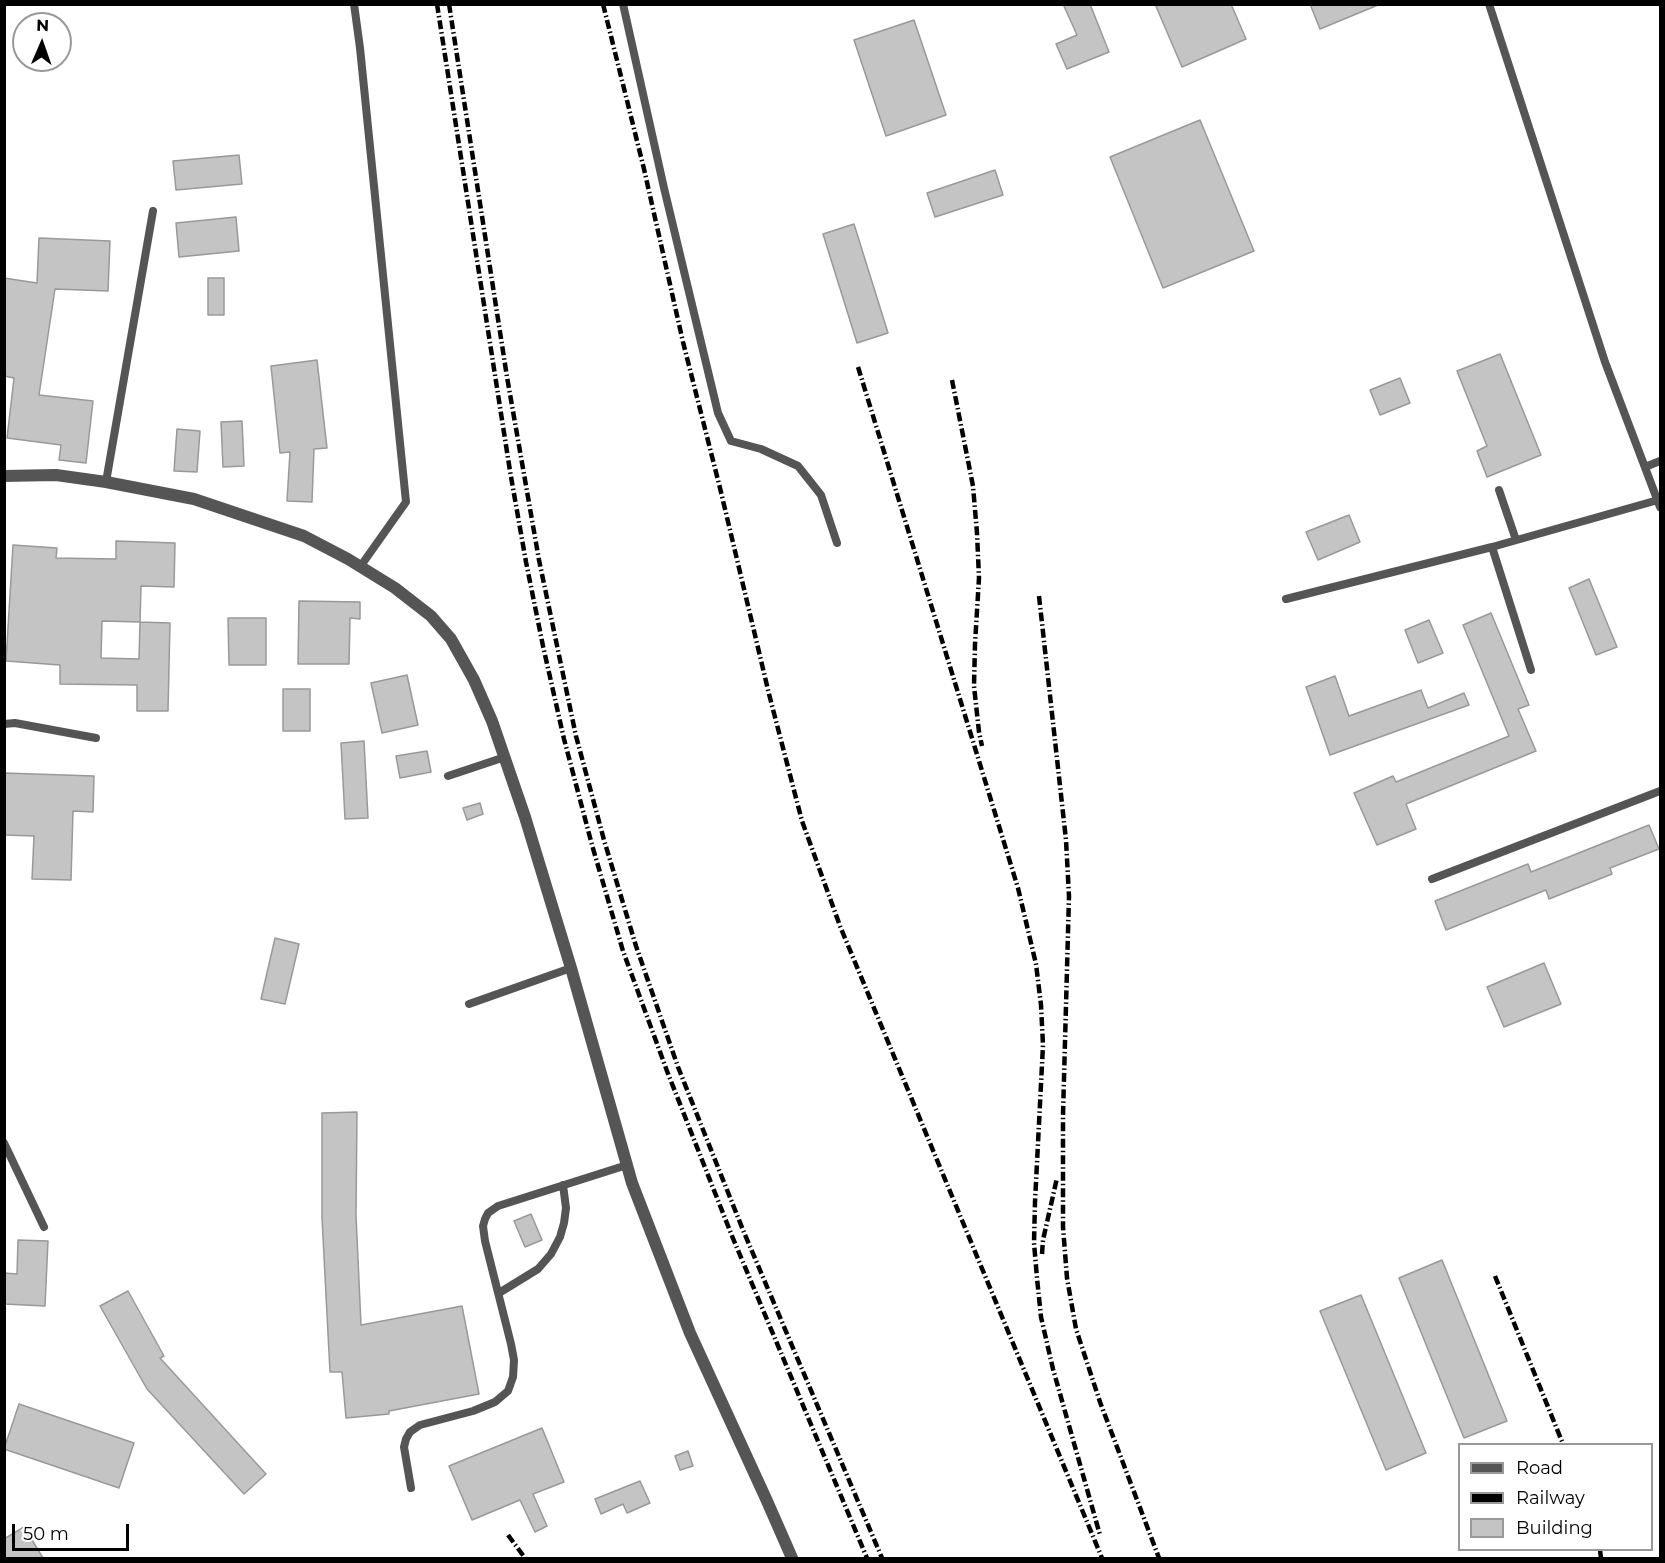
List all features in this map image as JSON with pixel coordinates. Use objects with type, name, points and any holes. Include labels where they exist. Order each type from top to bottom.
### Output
[{"type":"street","points":[[4,476],[56,475],[194,499],[304,536],[395,588],[431,616],[451,639],[474,680],[505,757],[525,817],[632,1183],[690,1333],[792,1558]]},
{"type":"lane","points":[[354,4],[406,502],[360,567]]},
{"type":"lane","points":[[623,4],[718,413],[730,441],[761,449],[798,466],[821,495],[837,543]]},
{"type":"lane","points":[[1286,599],[1659,503],[1605,362],[1489,4]]},
{"type":"lane","points":[[106,482],[153,211]]},
{"type":"lane","points":[[1645,467],[1660,461]]},
{"type":"lane","points":[[1499,490],[1516,540]]},
{"type":"lane","points":[[1492,547],[1531,670]]},
{"type":"lane","points":[[4,724],[15,723],[96,738]]},
{"type":"lane","points":[[448,776],[505,757]]},
{"type":"lane","points":[[1432,879],[1660,791]]},
{"type":"lane","points":[[469,1004],[571,968]]},
{"type":"lane","points":[[4,1143],[44,1227]]},
{"type":"lane","points":[[411,1488],[404,1447],[410,1432],[420,1425],[495,1402],[508,1391],[513,1377],[514,1360],[485,1241],[484,1220],[492,1209],[498,1206],[627,1165]]},
{"type":"lane","points":[[499,1293],[538,1269],[551,1254],[564,1223],[566,1208],[563,1185]]},
{"type":"building","points":[[1063,4],[1090,4],[1109,52],[1067,69],[1056,44],[1077,35]]},
{"type":"building","points":[[1155,4],[1231,4],[1246,39],[1182,67]]},
{"type":"building","points":[[1310,4],[1378,4],[1378,5],[1320,29]]},
{"type":"building","points":[[914,20],[946,115],[886,136],[854,40]]},
{"type":"building","points":[[1200,120],[1254,251],[1163,288],[1110,157]]},
{"type":"building","points":[[239,155],[242,184],[176,190],[173,161]]},
{"type":"building","points":[[995,170],[1003,195],[935,217],[927,193]]},
{"type":"building","points":[[236,217],[239,251],[179,257],[176,223]]},
{"type":"building","points":[[854,224],[888,333],[857,343],[823,234]]},
{"type":"building","points":[[39,238],[110,241],[108,291],[55,289],[39,395],[93,401],[86,463],[59,460],[61,445],[7,438],[14,378],[4,376],[4,278],[37,283]]},
{"type":"building","points":[[208,278],[224,278],[224,315],[208,315]]},
{"type":"building","points":[[1500,354],[1541,455],[1487,477],[1477,451],[1487,446],[1457,371]]},
{"type":"building","points":[[317,360],[327,448],[314,449],[312,502],[287,501],[290,452],[280,453],[271,366]]},
{"type":"building","points":[[1400,378],[1410,403],[1380,415],[1370,390]]},
{"type":"building","points":[[242,421],[244,466],[223,467],[221,422]]},
{"type":"building","points":[[177,429],[200,431],[197,472],[174,471]]},
{"type":"building","points":[[1349,515],[1360,542],[1318,560],[1306,532]]},
{"type":"building","points":[[116,541],[175,543],[174,587],[141,586],[140,622],[170,623],[168,711],[137,711],[137,685],[60,684],[60,665],[6,661],[13,545],[57,548],[56,558],[116,559]],"holes":[[[102,621],[140,622],[139,659],[101,658]]]},
{"type":"building","points":[[1589,579],[1617,647],[1596,655],[1569,588]]},
{"type":"building","points":[[299,601],[360,602],[360,619],[350,618],[349,664],[298,664]]},
{"type":"building","points":[[1491,613],[1529,705],[1518,709],[1536,751],[1406,804],[1416,829],[1377,845],[1354,793],[1393,776],[1396,782],[1509,736],[1463,625]]},
{"type":"building","points":[[228,618],[266,618],[266,665],[229,665]]},
{"type":"building","points":[[1429,620],[1443,653],[1418,663],[1405,630]]},
{"type":"building","points":[[407,675],[418,725],[382,733],[371,683]]},
{"type":"building","points":[[1335,676],[1349,716],[1421,690],[1428,708],[1464,693],[1469,705],[1330,755],[1306,687]]},
{"type":"building","points":[[283,689],[310,689],[310,731],[283,731]]},
{"type":"building","points":[[364,741],[368,818],[345,819],[341,743]]},
{"type":"building","points":[[427,751],[431,772],[400,778],[396,756]]},
{"type":"building","points":[[4,773],[94,776],[93,812],[73,811],[71,880],[32,879],[34,836],[4,835]]},
{"type":"building","points":[[480,803],[483,814],[467,820],[463,808]]},
{"type":"building","points":[[1649,825],[1659,849],[1610,868],[1612,874],[1549,899],[1546,890],[1446,930],[1435,901],[1528,864],[1531,872]]},
{"type":"building","points":[[275,938],[299,944],[285,1004],[261,999]]},
{"type":"building","points":[[1544,963],[1561,1004],[1504,1027],[1487,987]]},
{"type":"building","points":[[357,1112],[356,1215],[361,1325],[462,1306],[479,1394],[389,1411],[389,1414],[346,1418],[342,1372],[330,1372],[322,1218],[322,1113]]},
{"type":"building","points":[[531,1214],[542,1240],[525,1247],[514,1221]]},
{"type":"building","points":[[18,1240],[48,1241],[45,1306],[4,1304],[4,1273],[17,1274]]},
{"type":"building","points":[[1442,1260],[1507,1421],[1464,1438],[1399,1278]]},
{"type":"building","points":[[128,1291],[164,1356],[160,1358],[266,1474],[244,1494],[147,1389],[100,1306]]},
{"type":"building","points":[[1361,1295],[1426,1453],[1386,1470],[1320,1311]]},
{"type":"building","points":[[19,1404],[134,1443],[119,1488],[4,1449]]},
{"type":"building","points":[[542,1428],[564,1482],[533,1494],[547,1526],[535,1532],[520,1500],[472,1520],[449,1466]]},
{"type":"building","points":[[688,1451],[693,1466],[680,1470],[675,1456]]},
{"type":"building","points":[[640,1481],[650,1503],[627,1513],[623,1504],[601,1514],[595,1499]]},
{"type":"building","points":[[24,1527],[43,1558],[4,1558],[4,1539]]},
{"type":"railway","points":[[437,4],[526,562],[564,739],[592,845],[623,951],[667,1071],[732,1236],[867,1558]]},
{"type":"railway","points":[[449,4],[507,377],[539,560],[576,736],[604,840],[636,946],[678,1067],[743,1230],[882,1558]]},
{"type":"railway","points":[[603,4],[644,169],[683,342],[802,821],[840,926],[1102,1558]]},
{"type":"railway","points":[[858,367],[1018,888],[1036,964],[1043,1045],[1034,1243],[1041,1317],[1053,1369],[1100,1535]]},
{"type":"railway","points":[[952,380],[973,486],[977,533],[979,578],[974,686],[982,746]]},
{"type":"railway","points":[[1039,596],[1066,840],[1069,896],[1063,1115],[1063,1227],[1067,1278],[1076,1329],[1100,1402],[1159,1558]]},
{"type":"railway","points":[[1042,1254],[1057,1178]]},
{"type":"railway","points":[[1495,1276],[1563,1443]]},
{"type":"railway","points":[[508,1535],[525,1558]]},
{"type":"railway","points":[[1600,1551],[1601,1558]]}]
